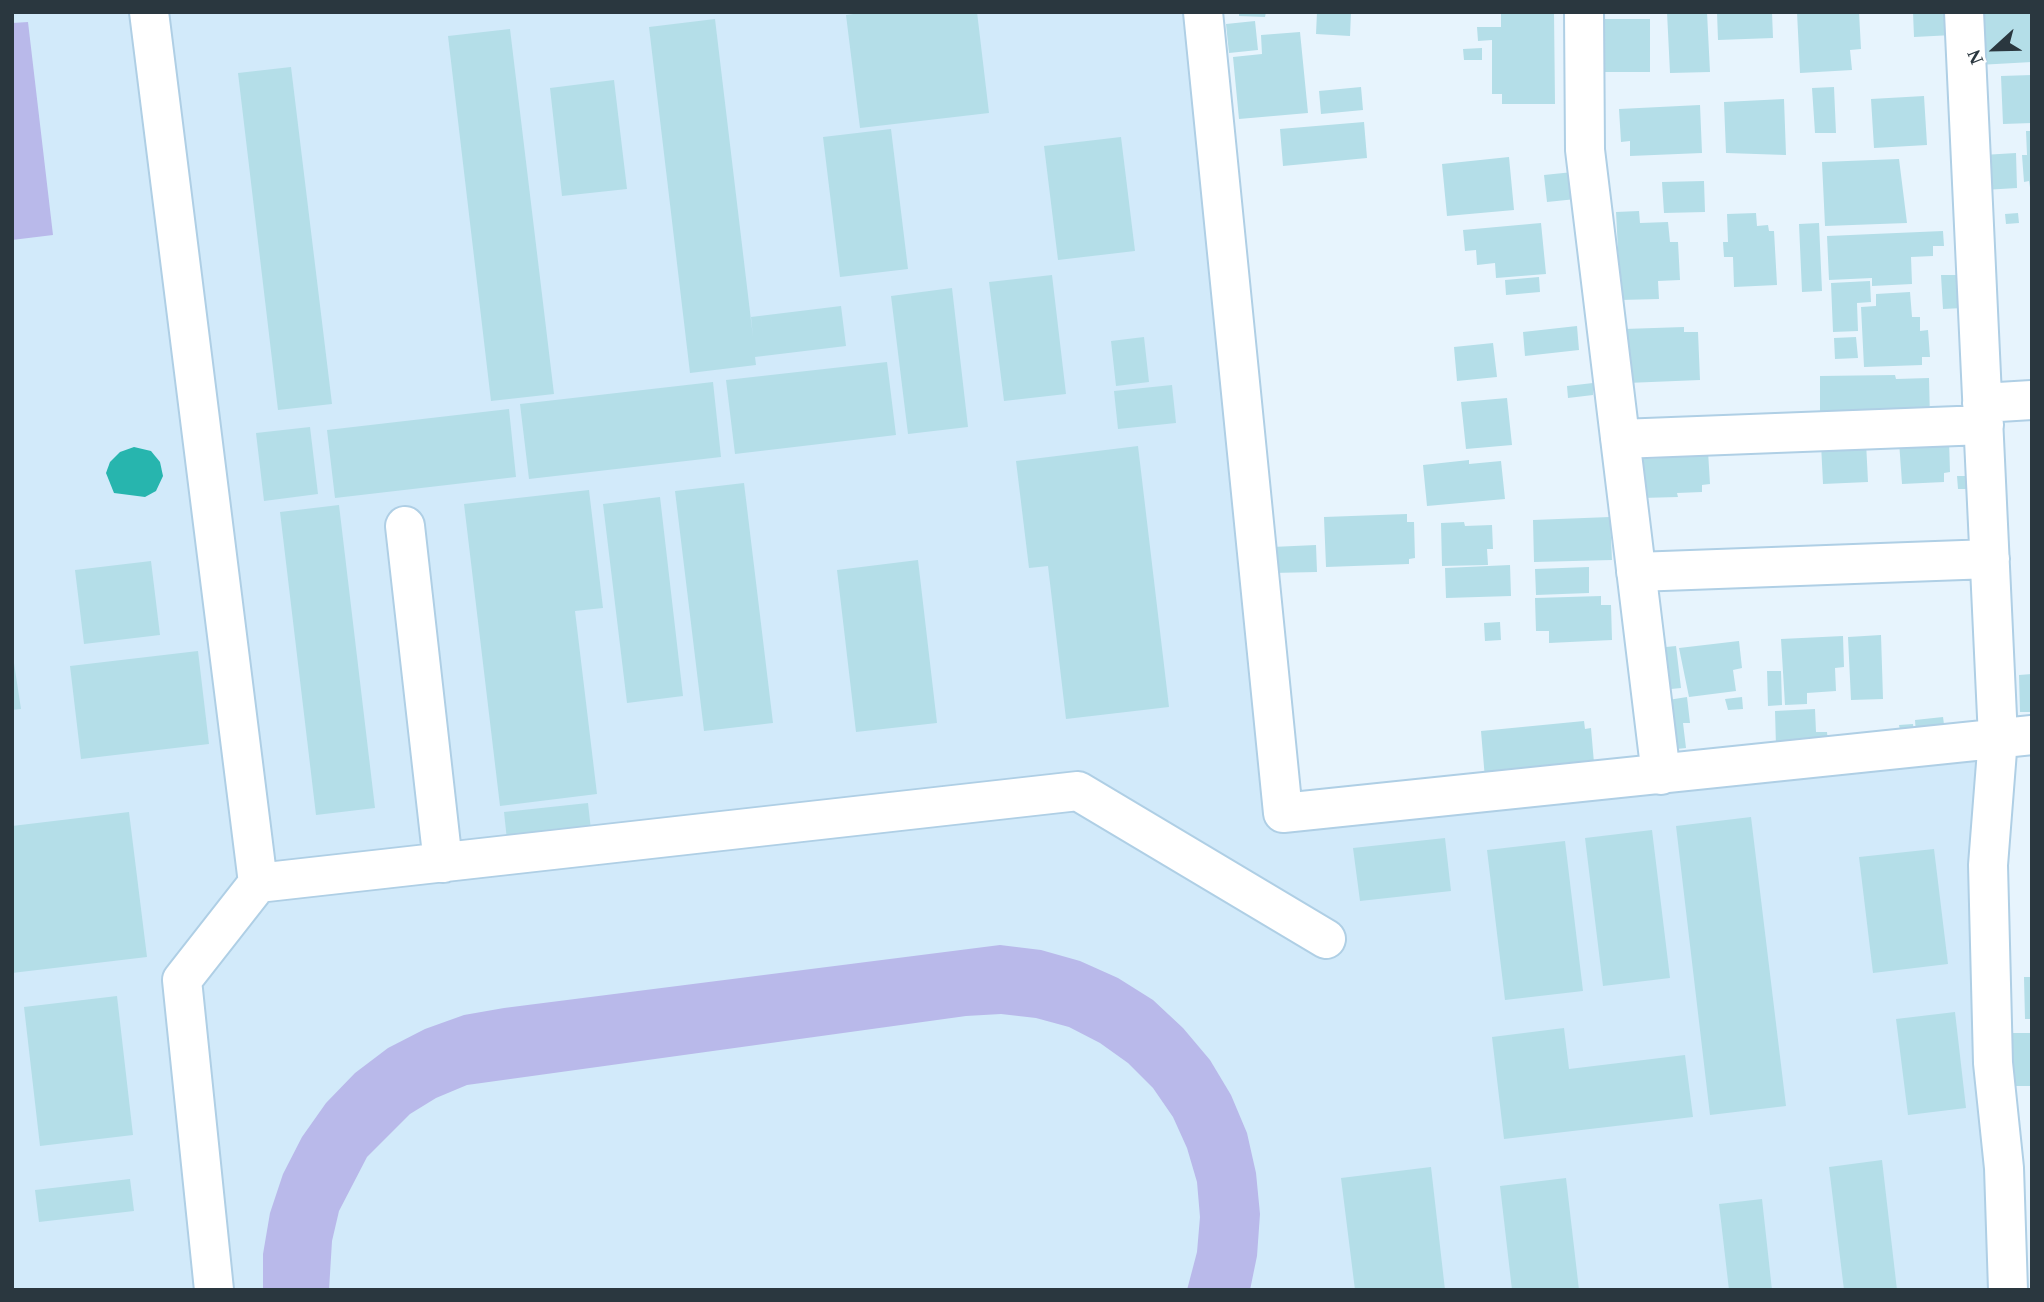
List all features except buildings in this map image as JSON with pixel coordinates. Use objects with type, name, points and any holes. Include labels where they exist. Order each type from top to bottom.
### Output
[{"type":"street","points":[[149,12],[258,883]]},
{"type":"street","points":[[1203,12],[1283,813],[2015,736]]},
{"type":"street","points":[[1584,12],[1586,150],[1661,775]]},
{"type":"street","points":[[1964,12],[1990,559],[2015,736],[1988,865],[1993,1063],[2004,1168],[2008,1290]]},
{"type":"street","points":[[1620,439],[1983,414],[2032,400]]},
{"type":"street","points":[[405,526],[443,863]]},
{"type":"street","points":[[1636,572],[1990,559]]},
{"type":"street","points":[[214,1290],[182,979],[258,883],[1078,791],[1326,939]]},
{"type":"shaded area","points":[[12,12],[1193,12],[1268,823],[1966,751],[1982,761],[2001,1290],[12,1290]]},
{"type":"shaded area","points":[[28,22],[53,235],[12,240],[12,23]]},
{"type":"shaded area","points":[[134,447],[151,451],[160,462],[163,476],[156,491],[145,497],[114,493],[106,473],[110,462],[120,452]]},
{"type":"shaded area","points":[[1000,945],[1041,950],[1080,961],[1118,978],[1153,1000],[1183,1028],[1210,1060],[1231,1095],[1247,1133],[1256,1173],[1260,1214],[1257,1256],[1250,1290],[1187,1290],[1197,1252],[1200,1217],[1197,1182],[1187,1148],[1173,1117],[1153,1088],[1128,1063],[1100,1043],[1069,1027],[1036,1018],[1001,1014],[966,1016],[467,1085],[436,1098],[410,1114],[367,1157],[339,1211],[332,1241],[329,1290],[263,1290],[263,1254],[270,1213],[283,1174],[302,1137],[326,1103],[355,1073],[388,1048],[425,1029],[464,1015],[504,1008]]}]
